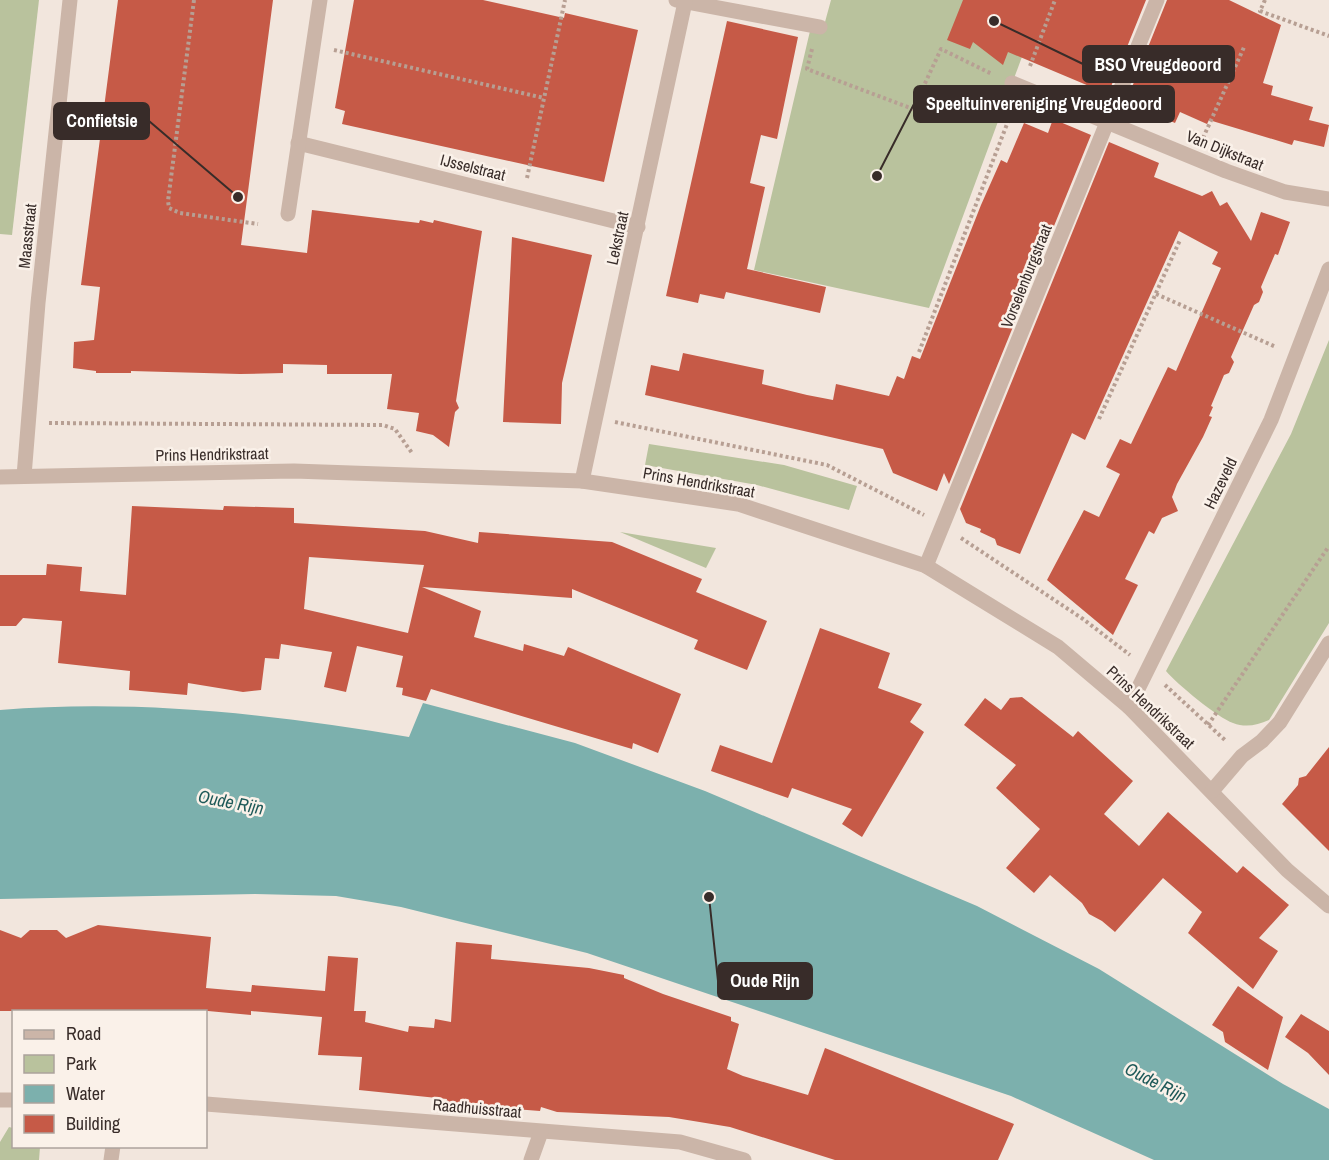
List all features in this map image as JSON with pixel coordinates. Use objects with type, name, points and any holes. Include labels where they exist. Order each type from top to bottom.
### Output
[{"type":"street","name":"Maasstraat","points":[[24,476],[38,303],[69,0]]},
{"type":"street","points":[[288,214],[320,0]]},
{"type":"street","name":"Vorselenburgstraat","points":[[926,566],[1157,0]]},
{"type":"street","points":[[681,1],[817,34]]},
{"type":"street","name":"Lekstraat","points":[[582,481],[638,227],[681,1]]},
{"type":"street","name":"Van Dijkstraat","points":[[1017,85],[1285,192],[1329,199]]},
{"type":"street","name":"IJsselstraat","points":[[298,143],[638,227]]},
{"type":"street","name":"Hazeveld","points":[[1129,707],[1271,420],[1329,269]]},
{"type":"street","name":"Prins Hendrikstraat","points":[[0,477],[294,471],[582,481],[738,504],[926,566],[1058,647],[1129,707],[1287,870],[1329,906]]},
{"type":"street","points":[[1212,791],[1242,756],[1262,741],[1280,722],[1329,643]]},
{"type":"street","name":"Raadhuisstraat","points":[[207,1104],[680,1142],[744,1160]]},
{"type":"street","points":[[531,1160],[541,1132]]},
{"type":"path","points":[[194,0],[168,201],[169,208],[180,213],[258,224]]},
{"type":"path","points":[[522,198],[566,0]]},
{"type":"path","points":[[919,352],[1017,85],[1055,0]]},
{"type":"path","points":[[1265,0],[1260,11],[1329,36]]},
{"type":"path","points":[[817,34],[807,69],[913,109],[941,49],[1017,85]]},
{"type":"path","points":[[313,45],[544,98]]},
{"type":"path","points":[[1195,158],[1245,45]]},
{"type":"path","points":[[1099,419],[1180,240]]},
{"type":"path","points":[[1156,294],[1296,356]]},
{"type":"path","points":[[596,418],[827,465],[942,525],[1083,619],[1148,669],[1242,756]]},
{"type":"path","points":[[28,423],[382,425],[395,429],[428,476]]},
{"type":"path","points":[[1208,725],[1329,546]]},
{"type":"green space","points":[[0,0],[39,0],[12,235],[0,234]]},
{"type":"green space","points":[[831,0],[1043,0],[929,308],[754,270],[810,31],[822,33]]},
{"type":"green space","points":[[1329,340],[1329,623],[1269,720],[1251,725],[1238,725],[1208,708],[1166,671],[1291,434]]},
{"type":"green space","points":[[649,444],[784,465],[857,486],[849,510],[757,485],[645,465]]},
{"type":"green space","points":[[620,532],[716,548],[706,568]]},
{"type":"green space","points":[[9,1127],[12,1128],[12,1148],[40,1148],[39,1160],[0,1160],[0,1142]]},
{"type":"water","points":[[423,703],[575,743],[705,791],[977,906],[1099,969],[1283,1084],[1329,1109],[1329,1160],[1154,1160],[1011,1096],[587,953],[401,907],[336,896],[255,894],[0,899],[0,710],[102,706],[205,711],[257,715],[409,737]]},
{"type":"building","points":[[118,0],[273,0],[241,245],[307,253],[312,210],[419,223],[420,220],[433,223],[434,220],[482,231],[456,401],[459,408],[455,412],[449,447],[433,435],[416,431],[419,413],[387,409],[392,374],[327,374],[327,365],[283,364],[283,373],[240,374],[131,371],[131,373],[96,373],[96,371],[73,368],[74,342],[94,340],[100,287],[81,285]]},
{"type":"building","points":[[354,0],[483,0],[564,18],[565,13],[638,30],[604,182],[342,124],[345,111],[335,108]]},
{"type":"building","points":[[963,0],[1146,0],[1108,94],[1008,52],[1003,65],[973,42],[970,49],[947,40]]},
{"type":"building","points":[[1167,0],[1229,0],[1281,25],[1263,83],[1273,86],[1271,95],[1313,107],[1309,120],[1329,125],[1324,147],[1294,140],[1292,145],[1209,120],[1207,124],[1180,112],[1175,123],[1126,102]]},
{"type":"building","points":[[727,21],[798,37],[777,139],[761,135],[750,183],[765,187],[747,269],[826,287],[820,313],[726,292],[724,299],[700,294],[698,303],[666,296]]},
{"type":"building","points":[[1053,119],[1091,135],[949,484],[944,473],[937,491],[893,473],[883,449],[645,395],[651,365],[679,371],[683,353],[764,370],[762,384],[807,395],[833,400],[836,384],[889,396],[897,376],[904,379],[912,356],[920,359],[1001,160],[1007,163],[1024,123],[1048,133]]},
{"type":"building","points":[[1109,142],[1159,163],[1154,177],[1202,196],[1212,191],[1220,206],[1227,202],[1251,241],[1261,212],[1290,222],[1278,255],[1275,254],[1261,287],[1263,292],[1259,302],[1254,305],[1231,357],[1234,362],[1229,373],[1224,375],[1211,406],[1213,407],[1209,416],[1212,417],[1177,484],[1172,497],[1178,511],[1162,518],[1154,534],[1149,531],[1125,579],[1138,585],[1113,635],[1047,580],[1084,510],[1099,517],[1120,474],[1106,467],[1120,439],[1131,444],[1168,367],[1176,371],[1221,268],[1212,264],[1218,252],[1179,231],[1085,440],[1072,433],[1020,554],[997,545],[995,539],[980,532],[981,529],[966,523],[960,509]]},
{"type":"building","points":[[512,237],[592,255],[562,383],[561,424],[503,422]]},
{"type":"building","points":[[132,506],[223,510],[224,506],[294,508],[294,523],[425,531],[478,543],[479,532],[612,542],[702,579],[696,592],[767,621],[747,670],[694,649],[698,640],[572,589],[572,598],[422,587],[481,611],[474,637],[523,651],[524,644],[564,656],[568,647],[681,694],[658,753],[633,743],[632,749],[431,689],[426,701],[402,695],[403,688],[396,687],[403,656],[357,646],[346,692],[324,687],[332,652],[281,644],[279,659],[265,658],[261,690],[243,692],[188,683],[187,695],[129,690],[130,671],[58,663],[62,621],[23,618],[16,626],[0,626],[0,575],[46,575],[47,564],[82,567],[80,591],[126,595]],"holes":[[[309,557],[424,565],[408,633],[304,609]]]},
{"type":"building","points":[[820,628],[890,653],[878,688],[922,704],[910,722],[924,732],[862,837],[842,824],[852,809],[792,788],[788,798],[711,771],[720,745],[772,763]]},
{"type":"building","points":[[1022,697],[1073,737],[1078,731],[1133,781],[1104,814],[1139,846],[1168,812],[1237,873],[1243,866],[1289,905],[1259,938],[1278,951],[1253,989],[1188,933],[1202,912],[1163,878],[1115,932],[1089,914],[1082,903],[1050,875],[1034,893],[1006,868],[1040,829],[996,788],[1016,765],[964,725],[985,698],[1001,710],[1010,698]]},
{"type":"building","points":[[1329,747],[1329,851],[1282,804],[1298,785],[1299,778],[1306,776]]},
{"type":"building","points":[[98,925],[211,937],[206,988],[251,992],[252,985],[325,991],[328,956],[358,958],[354,1011],[366,1011],[365,1022],[408,1032],[409,1026],[434,1028],[435,1019],[451,1022],[456,942],[492,945],[491,959],[589,968],[624,975],[624,978],[663,994],[731,1017],[731,1021],[739,1024],[727,1069],[743,1076],[808,1095],[825,1048],[1014,1124],[998,1160],[835,1160],[730,1127],[669,1117],[557,1112],[541,1107],[540,1111],[446,1104],[447,1099],[359,1090],[362,1057],[318,1055],[322,1017],[251,1011],[251,1015],[207,1010],[0,1011],[0,930],[21,938],[30,930],[57,930],[66,938]]},
{"type":"building","points":[[1238,986],[1283,1017],[1268,1070],[1225,1042],[1223,1032],[1212,1025]]},
{"type":"building","points":[[1301,1014],[1329,1031],[1329,1075],[1308,1053],[1285,1037]]},
{"type":"place","name":"BSO Vreugdeoord","points":[[994,21]]},
{"type":"place","name":"Speeltuinvereniging Vreugdeoord","points":[[877,176]]},
{"type":"place","name":"Confietsie","points":[[238,197]]},
{"type":"place","name":"Oude Rijn","points":[[709,897]]}]
